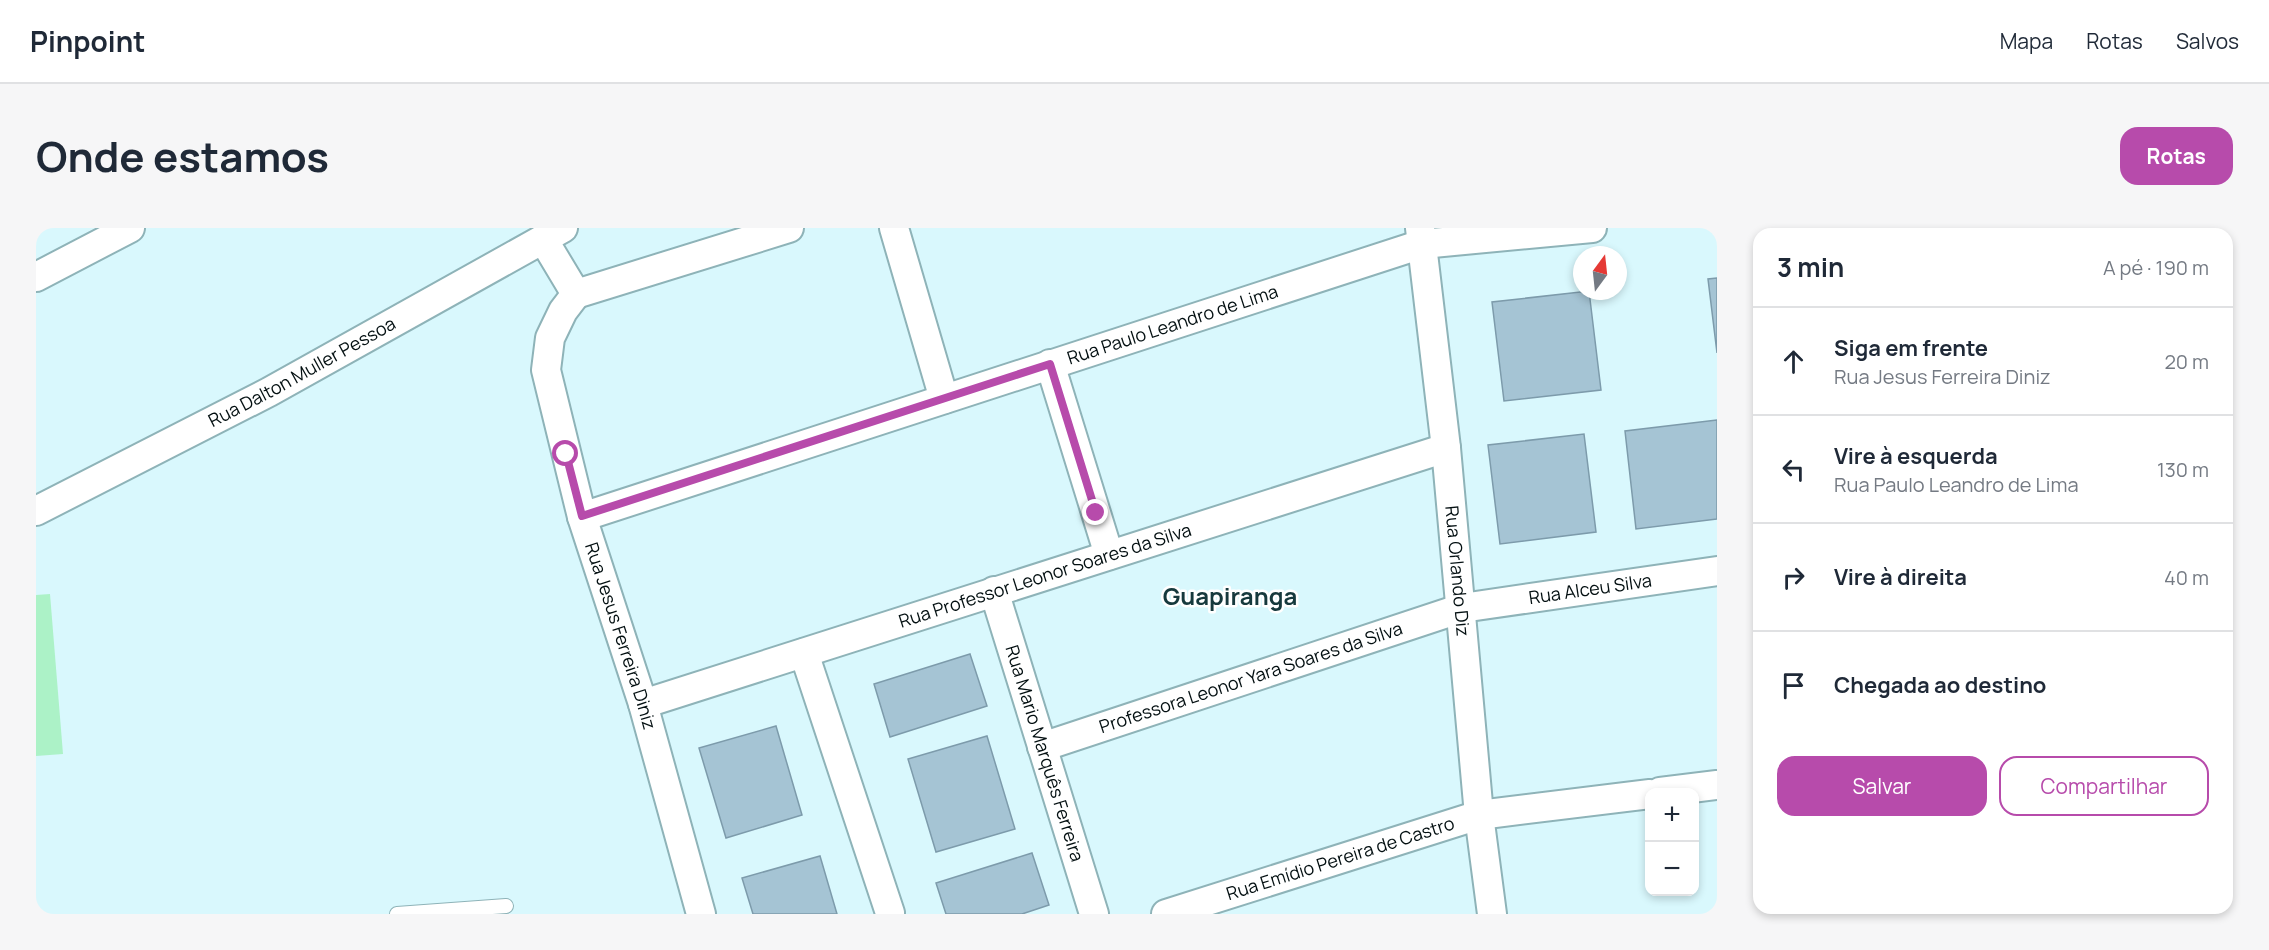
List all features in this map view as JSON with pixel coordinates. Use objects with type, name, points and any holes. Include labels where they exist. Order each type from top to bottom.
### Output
[{"type":"street","points":[[36,277],[130,228]]},
{"type":"street","points":[[553,234],[576,294],[789,228]]},
{"type":"street","points":[[894,228],[944,399]]},
{"type":"street","name":"Rua Paulo Leandro de Lima","points":[[582,516],[1050,364],[1421,236],[1592,228]]},
{"type":"street","name":"Rua Dalton Muller Pessoa","points":[[36,511],[268,392],[553,234]]},
{"type":"street","name":"Rua Orlando Diz","points":[[1421,236],[1446,448],[1479,815],[1492,914]]},
{"type":"street","name":"Rua Jesus Ferreira Diniz","points":[[576,294],[562,311],[550,338],[546,370],[582,516],[643,704],[701,914]]},
{"type":"street","points":[[1050,364],[1109,555]]},
{"type":"street","name":"Rua Professor Leonor Soares da Silva","points":[[643,704],[1446,448]]},
{"type":"street","name":"Rua Alceu Silva","points":[[1462,608],[1717,571]]},
{"type":"street","name":"Rua Mario Marquês Ferreira","points":[[993,591],[1094,914]]},
{"type":"street","name":"Professora Leonor Yara Soares da Silva","points":[[1042,747],[1462,608]]},
{"type":"street","points":[[804,653],[890,913]]},
{"type":"street","points":[[1693,788],[1717,785]]},
{"type":"street","name":"Rua Emídio Pereira de Castro","points":[[1166,914],[1479,815],[1645,795]]},
{"type":"lane","points":[[397,914],[506,906]]},
{"type":"green space","points":[[50,594],[63,754],[36,756],[36,595]]},
{"type":"building","points":[[1717,278],[1717,353],[1708,279]]},
{"type":"building","points":[[1573,293],[1573,300],[1590,300],[1601,390],[1504,401],[1492,302]]},
{"type":"building","points":[[1717,420],[1717,519],[1636,529],[1625,431]]},
{"type":"building","points":[[1584,434],[1596,532],[1500,544],[1488,445]]},
{"type":"building","points":[[970,654],[987,706],[890,737],[874,684]]},
{"type":"building","points":[[776,726],[802,815],[726,838],[699,748]]},
{"type":"building","points":[[987,736],[1015,829],[936,852],[908,759]]},
{"type":"building","points":[[1032,853],[1049,905],[1022,914],[946,914],[936,883]]},
{"type":"building","points":[[820,856],[837,914],[753,914],[742,878]]},
{"type":"district","name":"Guapiranga","points":[[1230,597]]},
{"type":"route","points":[[566,454],[582,516],[1050,364],[1096,513]]}]
